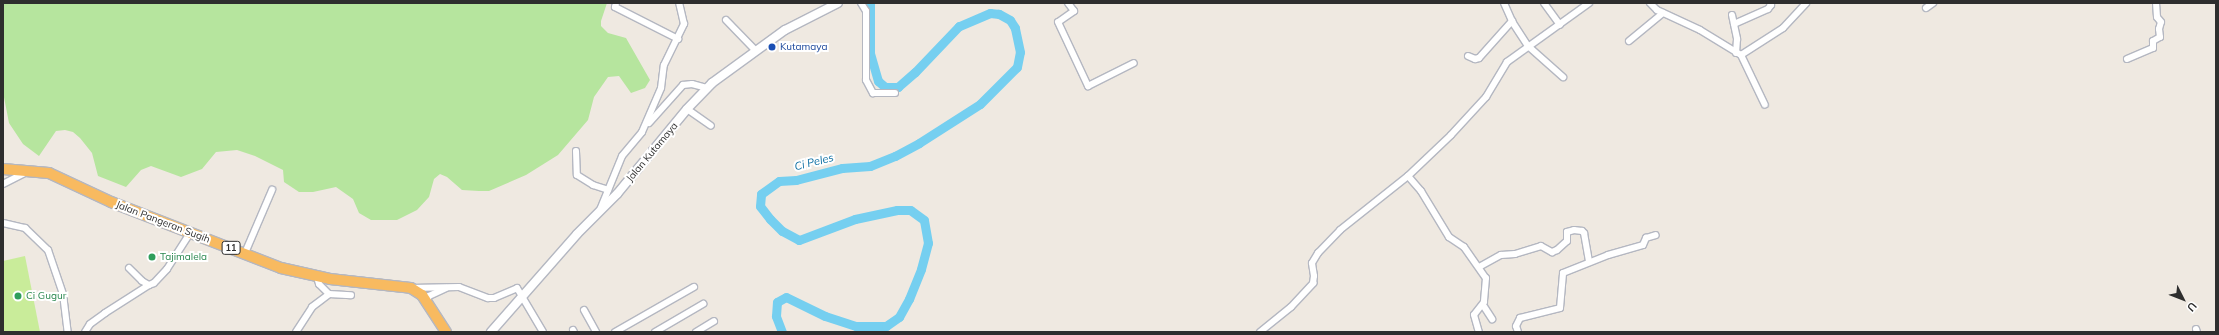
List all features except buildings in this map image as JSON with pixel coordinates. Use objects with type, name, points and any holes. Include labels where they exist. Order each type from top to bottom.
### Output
[{"type":"highway","name":"Jalan Pangeran Sugih","points":[[3,169],[40,171],[64,179],[111,202],[281,268],[317,277],[411,288]]},
{"type":"highway","points":[[411,288],[419,293],[426,301],[446,332]]},
{"type":"main road","name":"Jalan Kutamaya","points":[[491,332],[577,234],[617,194],[687,109],[707,88],[785,30],[838,3]]},
{"type":"street","points":[[616,3],[615,7],[678,39]]},
{"type":"street","points":[[642,132],[661,88],[664,65],[684,24],[678,3]]},
{"type":"street","points":[[861,3],[866,11],[866,80],[873,93],[895,93]]},
{"type":"street","points":[[1068,3],[1074,11],[1058,22],[1088,86],[1134,63]]},
{"type":"street","points":[[1504,3],[1512,21],[1528,46],[1563,77]]},
{"type":"street","points":[[1544,3],[1560,25]]},
{"type":"street","points":[[1260,332],[1291,307],[1313,283],[1314,276],[1312,263],[1318,253],[1340,230],[1408,176],[1480,104],[1506,62],[1589,3]]},
{"type":"street","points":[[1650,3],[1654,8],[1700,30],[1739,54]]},
{"type":"street","points":[[1734,24],[1768,9],[1771,5],[1770,3]]},
{"type":"street","points":[[1739,54],[1783,28],[1806,3]]},
{"type":"street","points":[[1926,8],[1933,3]]},
{"type":"street","points":[[2127,60],[2153,48],[2153,41],[2159,38],[2161,22],[2157,17],[2156,3]]},
{"type":"street","points":[[1629,41],[1663,13]]},
{"type":"street","points":[[1732,15],[1739,54],[1765,105]]},
{"type":"street","points":[[726,20],[756,51]]},
{"type":"street","points":[[1468,56],[1475,59],[1479,58],[1512,21]]},
{"type":"street","points":[[598,214],[626,150],[683,85],[692,84],[707,88]]},
{"type":"street","points":[[687,109],[711,126]]},
{"type":"street","points":[[576,151],[577,175],[593,185],[608,190]]},
{"type":"street","points":[[3,184],[30,170]]},
{"type":"street","points":[[1408,176],[1421,191],[1449,237],[1464,247],[1486,278],[1487,283],[1483,305],[1474,315],[1479,332]]},
{"type":"street","points":[[245,253],[272,190]]},
{"type":"street","points":[[3,223],[24,228],[48,250],[63,294],[68,332]]},
{"type":"street","points":[[1479,267],[1501,255],[1515,254],[1541,246],[1552,252],[1557,250],[1567,241],[1567,232],[1574,230],[1582,231],[1584,233],[1589,262]]},
{"type":"street","points":[[85,332],[90,324],[104,313],[150,285],[162,275],[190,233]]},
{"type":"street","points":[[1518,332],[1516,326],[1520,318],[1560,308],[1562,274],[1589,262],[1643,245],[1646,238],[1656,235]]},
{"type":"street","points":[[129,268],[142,281],[150,285]]},
{"type":"street","points":[[317,277],[319,284],[329,294]]},
{"type":"street","points":[[426,301],[429,296],[450,287]]},
{"type":"street","points":[[411,288],[450,287],[469,289],[488,298],[494,298],[517,288],[543,332]]},
{"type":"street","points":[[615,332],[694,287]]},
{"type":"street","points":[[296,332],[312,307],[329,294],[351,295]]},
{"type":"street","points":[[655,332],[703,304]]},
{"type":"street","points":[[1483,305],[1492,319]]},
{"type":"street","points":[[584,310],[596,332]]},
{"type":"street","points":[[696,332],[714,321]]},
{"type":"street","points":[[666,326],[670,332]]},
{"type":"green space","points":[[3,3],[607,3],[601,21],[601,26],[608,33],[626,38],[650,80],[645,88],[631,93],[619,76],[608,77],[594,97],[588,120],[558,155],[526,175],[489,191],[479,191],[462,190],[447,177],[440,174],[434,179],[429,197],[417,210],[397,220],[371,220],[359,213],[353,199],[336,187],[313,192],[299,192],[284,182],[283,170],[255,156],[237,150],[216,152],[202,169],[181,177],[151,166],[141,170],[126,187],[98,176],[92,153],[73,132],[65,130],[56,131],[39,156],[23,144],[9,123],[3,92]]},
{"type":"green space","name":"Ci Gugur","points":[[25,256],[40,332],[3,332],[3,261]]},
{"type":"waterway","name":"Ci Peles","points":[[782,332],[776,316],[777,302],[786,297],[825,316],[856,326],[886,326],[899,317],[909,299],[921,269],[928,243],[924,220],[910,210],[897,210],[855,219],[799,240],[782,231],[770,219],[760,206],[761,194],[779,181],[796,180],[842,168],[870,166],[895,156],[919,143],[980,104],[1017,67],[1020,52],[1015,28],[1010,20],[999,14],[990,13],[959,26],[915,72],[898,87],[885,87],[878,81],[870,53],[870,3]]},
{"type":"place","name":"Kutamaya","points":[[772,47]]},
{"type":"place","name":"Tajimalela","points":[[152,257]]},
{"type":"place","name":"Ci Gugur","points":[[18,296]]}]
